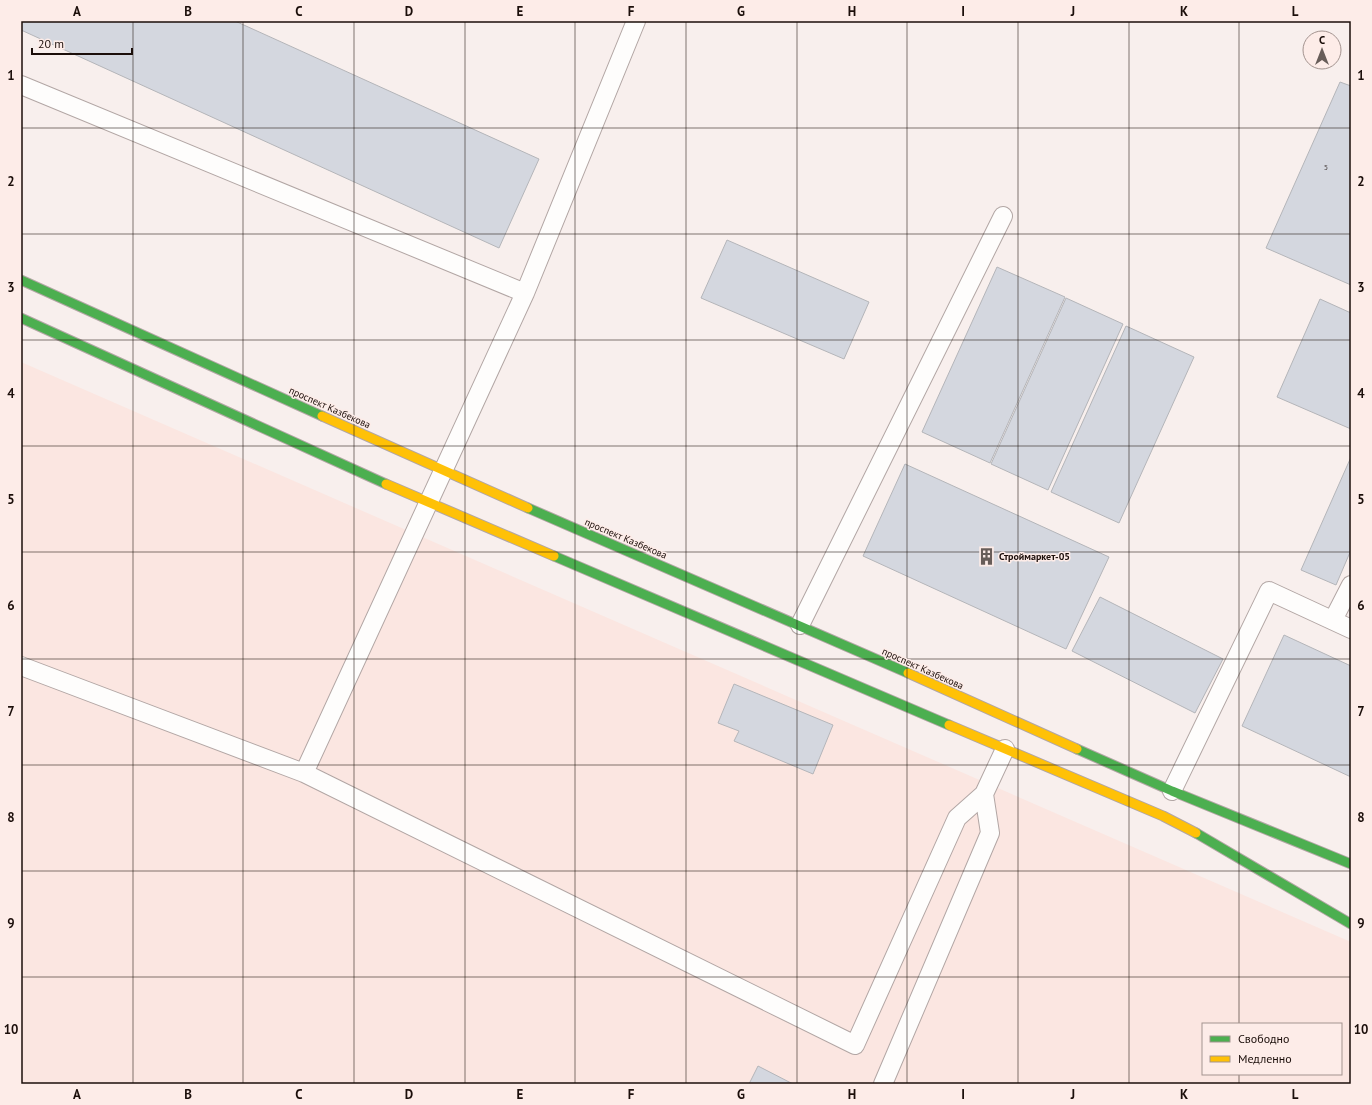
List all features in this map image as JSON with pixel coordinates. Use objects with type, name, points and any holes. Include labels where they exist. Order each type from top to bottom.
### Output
[{"type":"highway","name":"проспект Казбекова","points":[[21,280],[444,471],[800,625],[1172,792],[1351,864]]},
{"type":"highway","points":[[21,318],[429,503],[1163,816],[1216,844],[1351,924]]},
{"type":"lane","points":[[304,773],[525,293],[636,21]]},
{"type":"lane","points":[[21,85],[525,293]]},
{"type":"lane","points":[[800,625],[1003,216]]},
{"type":"lane","points":[[1333,620],[1351,585]]},
{"type":"lane","points":[[1172,792],[1270,592],[1351,629]]},
{"type":"lane","points":[[21,666],[304,773],[855,1045],[957,818],[984,794],[1005,749]]},
{"type":"lane","points":[[883,1084],[990,833],[984,794]]},
{"type":"shaded area","points":[[21,362],[1351,942],[1351,1084],[21,1084]]},
{"type":"building","points":[[21,21],[235,21],[539,159],[499,248],[21,30]]},
{"type":"building","points":[[1340,82],[1351,86],[1351,285],[1266,248]]},
{"type":"building","points":[[727,240],[869,302],[844,359],[701,298]]},
{"type":"building","points":[[997,267],[1065,297],[990,463],[922,432]]},
{"type":"building","points":[[1066,298],[1123,324],[1048,490],[991,464]]},
{"type":"building","points":[[1320,299],[1351,313],[1351,429],[1277,397]]},
{"type":"building","points":[[1126,326],[1194,357],[1119,523],[1051,492]]},
{"type":"building","points":[[1351,457],[1351,550],[1336,585],[1301,570]]},
{"type":"building","name":"Строймаркет-05","points":[[905,464],[1109,557],[1066,649],[863,556]]},
{"type":"building","points":[[1100,597],[1223,659],[1195,713],[1072,651]]},
{"type":"building","points":[[1284,635],[1351,666],[1351,777],[1242,726]]},
{"type":"building","points":[[734,684],[833,725],[813,774],[734,741],[739,731],[718,723]]},
{"type":"building","points":[[758,1066],[793,1084],[749,1084]]},
{"type":"traffic: fast","points":[[21,280],[322,416]]},
{"type":"traffic: fast","points":[[21,318],[386,484]]},
{"type":"traffic: fast","points":[[528,508],[908,673]]},
{"type":"traffic: fast","points":[[554,556],[949,725]]},
{"type":"traffic: fast","points":[[1077,749],[1172,791],[1351,864]]},
{"type":"traffic: fast","points":[[1196,833],[1351,924]]},
{"type":"traffic: slow","points":[[322,416],[528,508]]},
{"type":"traffic: slow","points":[[386,484],[554,556]]},
{"type":"traffic: slow","points":[[908,673],[1077,749]]},
{"type":"traffic: slow","points":[[949,725],[1163,816],[1196,833]]},
{"type":"place","name":"Строймаркет-05","points":[[986,556]]}]
